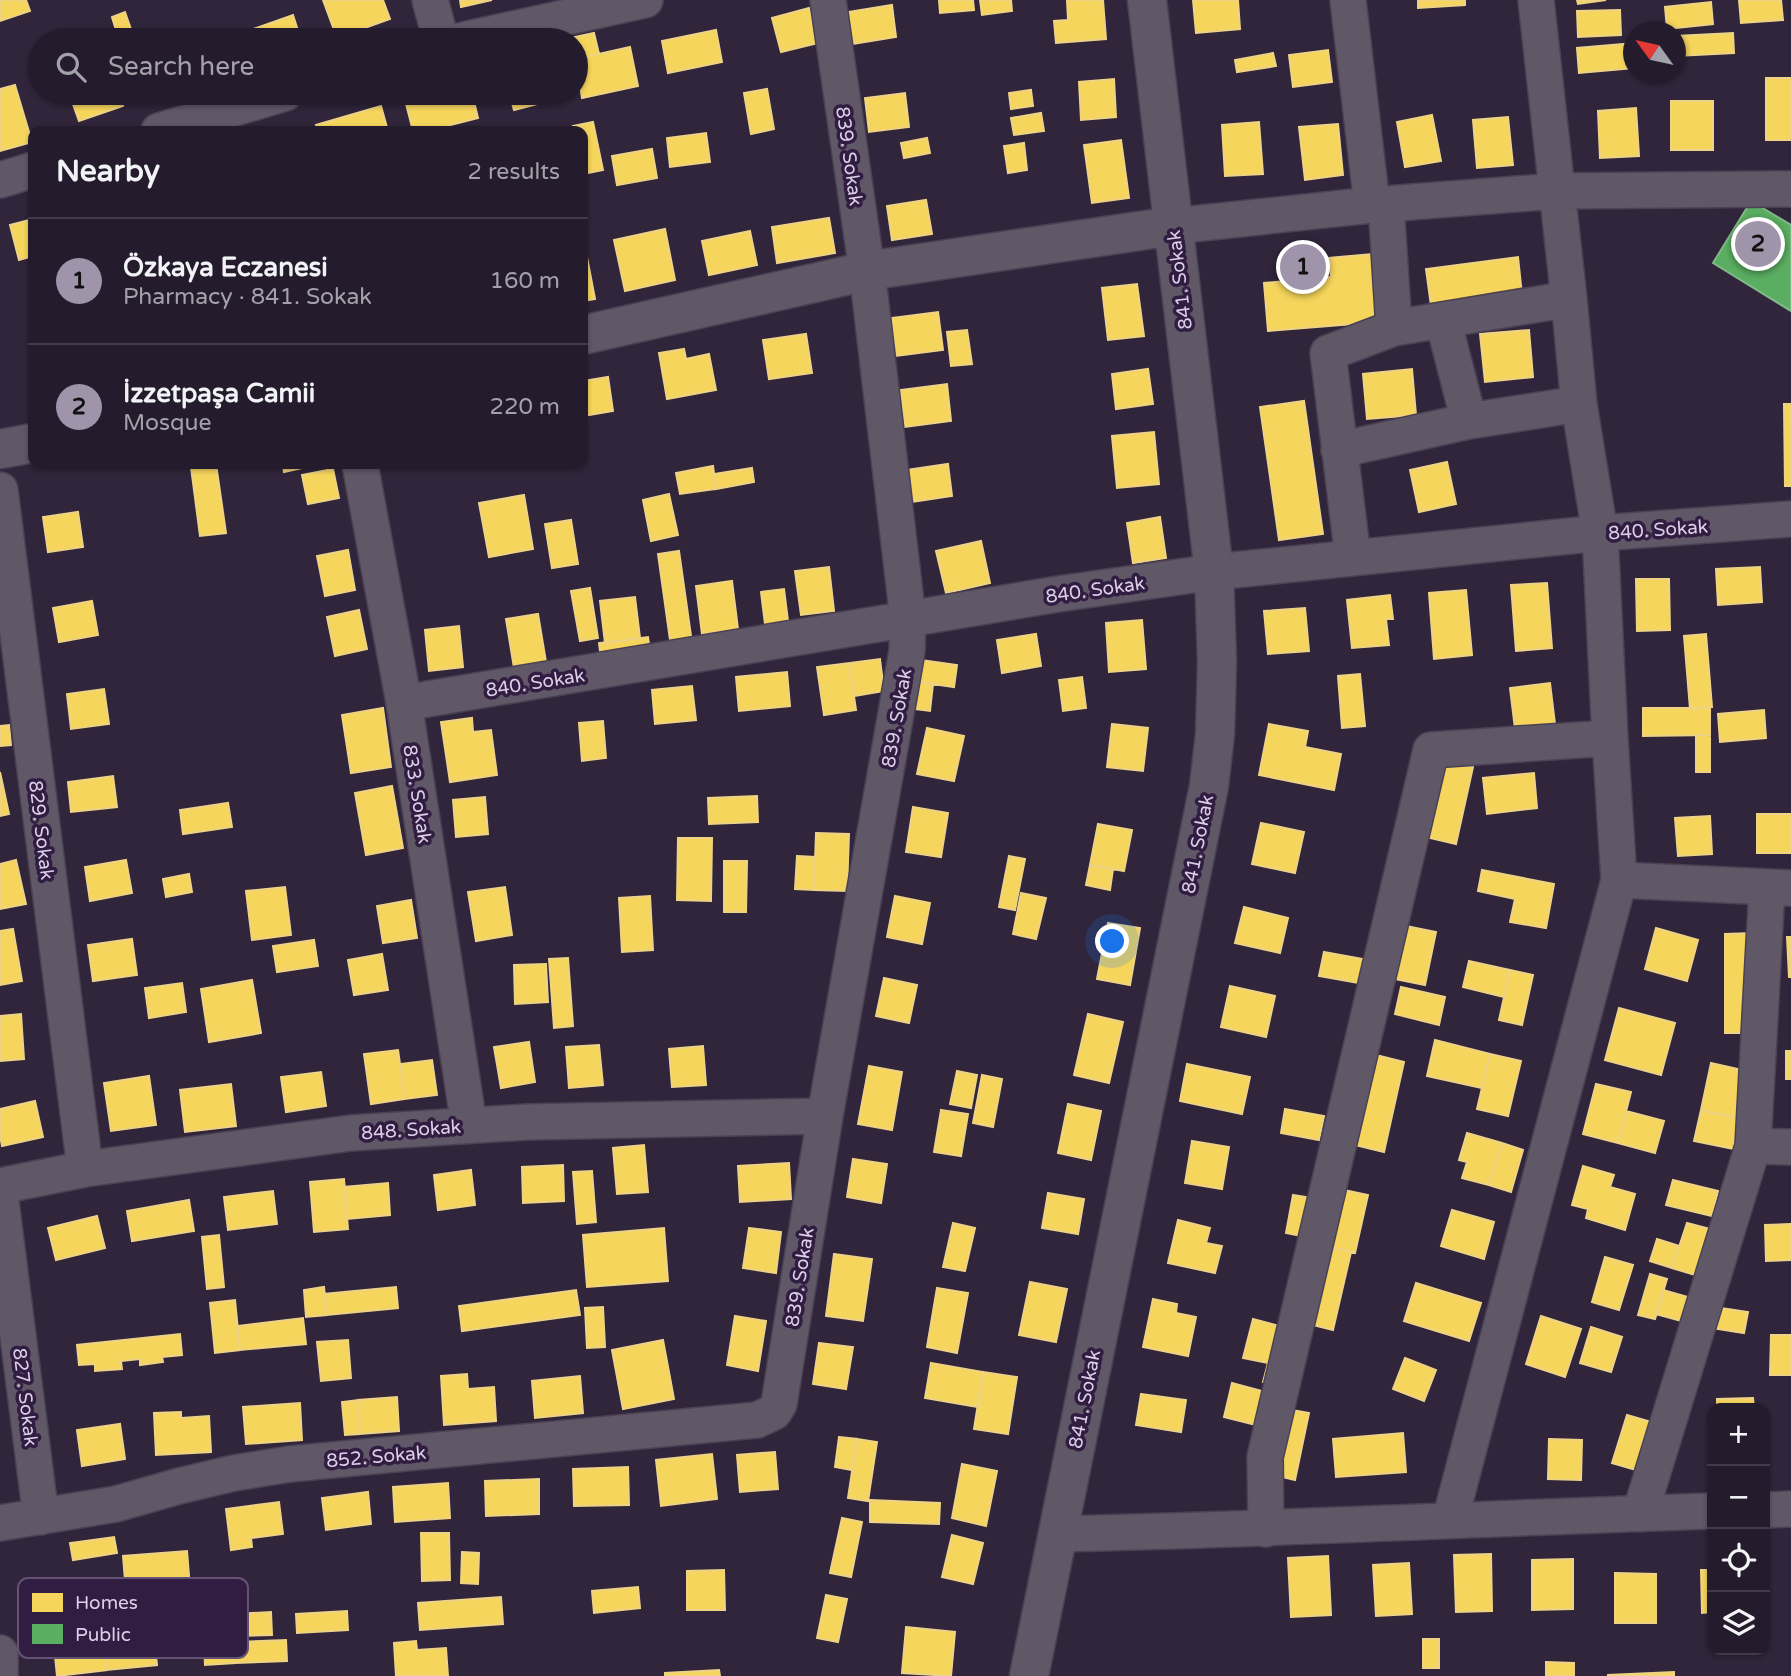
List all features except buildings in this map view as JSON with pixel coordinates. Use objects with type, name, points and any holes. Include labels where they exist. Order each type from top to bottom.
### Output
[{"type":"street","points":[[430,0],[438,28]]},
{"type":"street","points":[[518,28],[645,0]]},
{"type":"street","name":"839. Sokak","points":[[757,1420],[774,1412],[779,1404],[825,1116],[907,651],[908,619],[867,271],[828,0]]},
{"type":"street","name":"841. Sokak","points":[[1028,1676],[1209,786],[1215,734],[1217,662],[1214,572],[1147,0]]},
{"type":"street","points":[[1348,0],[1379,204],[1394,328]]},
{"type":"street","points":[[1450,1520],[1619,880],[1600,533],[1578,404],[1536,0]]},
{"type":"street","points":[[176,126],[245,105]]},
{"type":"street","points":[[0,180],[28,172]]},
{"type":"street","points":[[588,333],[867,271],[1173,226],[1379,204],[1556,191],[1791,189]]},
{"type":"street","points":[[1353,558],[1328,353],[1394,328],[1569,299]]},
{"type":"street","points":[[1443,320],[1469,421]]},
{"type":"street","points":[[1339,450],[1469,421],[1578,404]]},
{"type":"street","points":[[0,449],[28,444]]},
{"type":"street","name":"833. Sokak","points":[[361,469],[404,704],[469,1125]]},
{"type":"street","name":"829. Sokak","points":[[0,490],[85,1169]]},
{"type":"street","name":"840. Sokak","points":[[404,704],[1058,594],[1214,572],[1600,533],[1791,519]]},
{"type":"street","points":[[1266,1529],[1265,1457],[1431,750],[1610,738]]},
{"type":"street","points":[[1619,880],[1779,888],[1753,1146],[1640,1514]]},
{"type":"street","name":"848. Sokak","points":[[0,1186],[85,1169],[351,1133],[572,1120],[825,1116]]},
{"type":"street","points":[[1753,1146],[1791,1147]]},
{"type":"street","name":"827. Sokak","points":[[0,1194],[41,1517]]},
{"type":"street","name":"852. Sokak","points":[[0,1522],[116,1504],[223,1475],[290,1464],[757,1420]]},
{"type":"street","points":[[1770,1510],[1791,1509]]},
{"type":"street","points":[[1057,1534],[1266,1529],[1707,1511]]},
{"type":"street","points":[[0,1653],[0,1676]]},
{"type":"place","name":"İzzetpaşa Camii","points":[[1758,244]]},
{"type":"place","name":"Özkaya Eczanesi","points":[[1303,267]]}]
